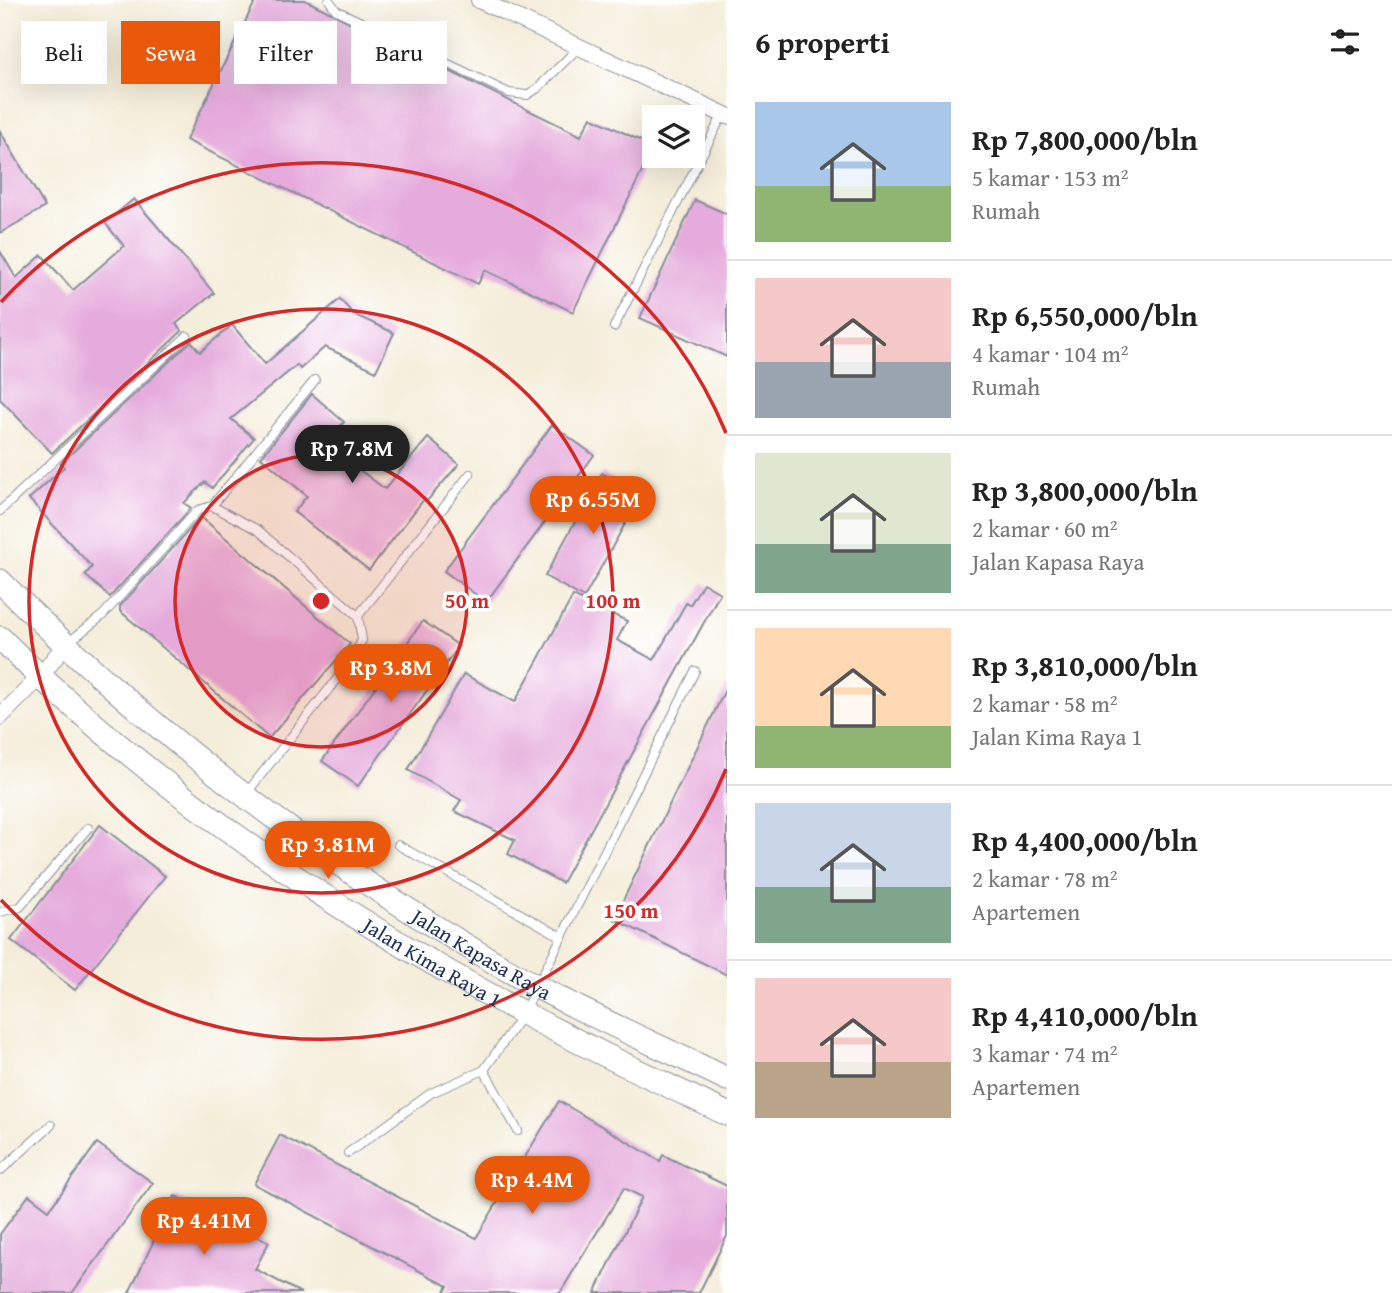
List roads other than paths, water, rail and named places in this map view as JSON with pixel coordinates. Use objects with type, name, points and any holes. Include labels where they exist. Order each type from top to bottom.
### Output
[{"type":"main road","name":"Jalan Kapasa Raya","points":[[0,581],[64,646],[244,797],[437,926],[537,986],[727,1079]]},
{"type":"main road","name":"Jalan Kima Raya 1","points":[[0,638],[40,677],[146,767],[278,863],[445,970],[523,1014],[727,1114]]},
{"type":"street","points":[[479,0],[725,115]]},
{"type":"street","points":[[0,717],[40,677],[64,646]]},
{"type":"lane","points":[[329,0],[336,10],[509,93],[527,95],[538,88],[580,46]]},
{"type":"lane","points":[[614,327],[725,115]]},
{"type":"lane","points":[[0,511],[187,336]]},
{"type":"lane","points":[[64,646],[103,615],[198,510],[212,506],[315,380]]},
{"type":"lane","points":[[358,616],[470,474]]},
{"type":"lane","points":[[212,506],[258,530],[358,616],[362,640],[352,660],[244,797]]},
{"type":"lane","points":[[348,1153],[431,1093],[484,1070],[523,1014],[695,671]]},
{"type":"lane","points":[[0,912],[20,906],[88,828]]},
{"type":"lane","points":[[398,845],[562,937]]},
{"type":"lane","points":[[484,1070],[518,1131]]},
{"type":"lane","points":[[0,1171],[51,1125]]}]
